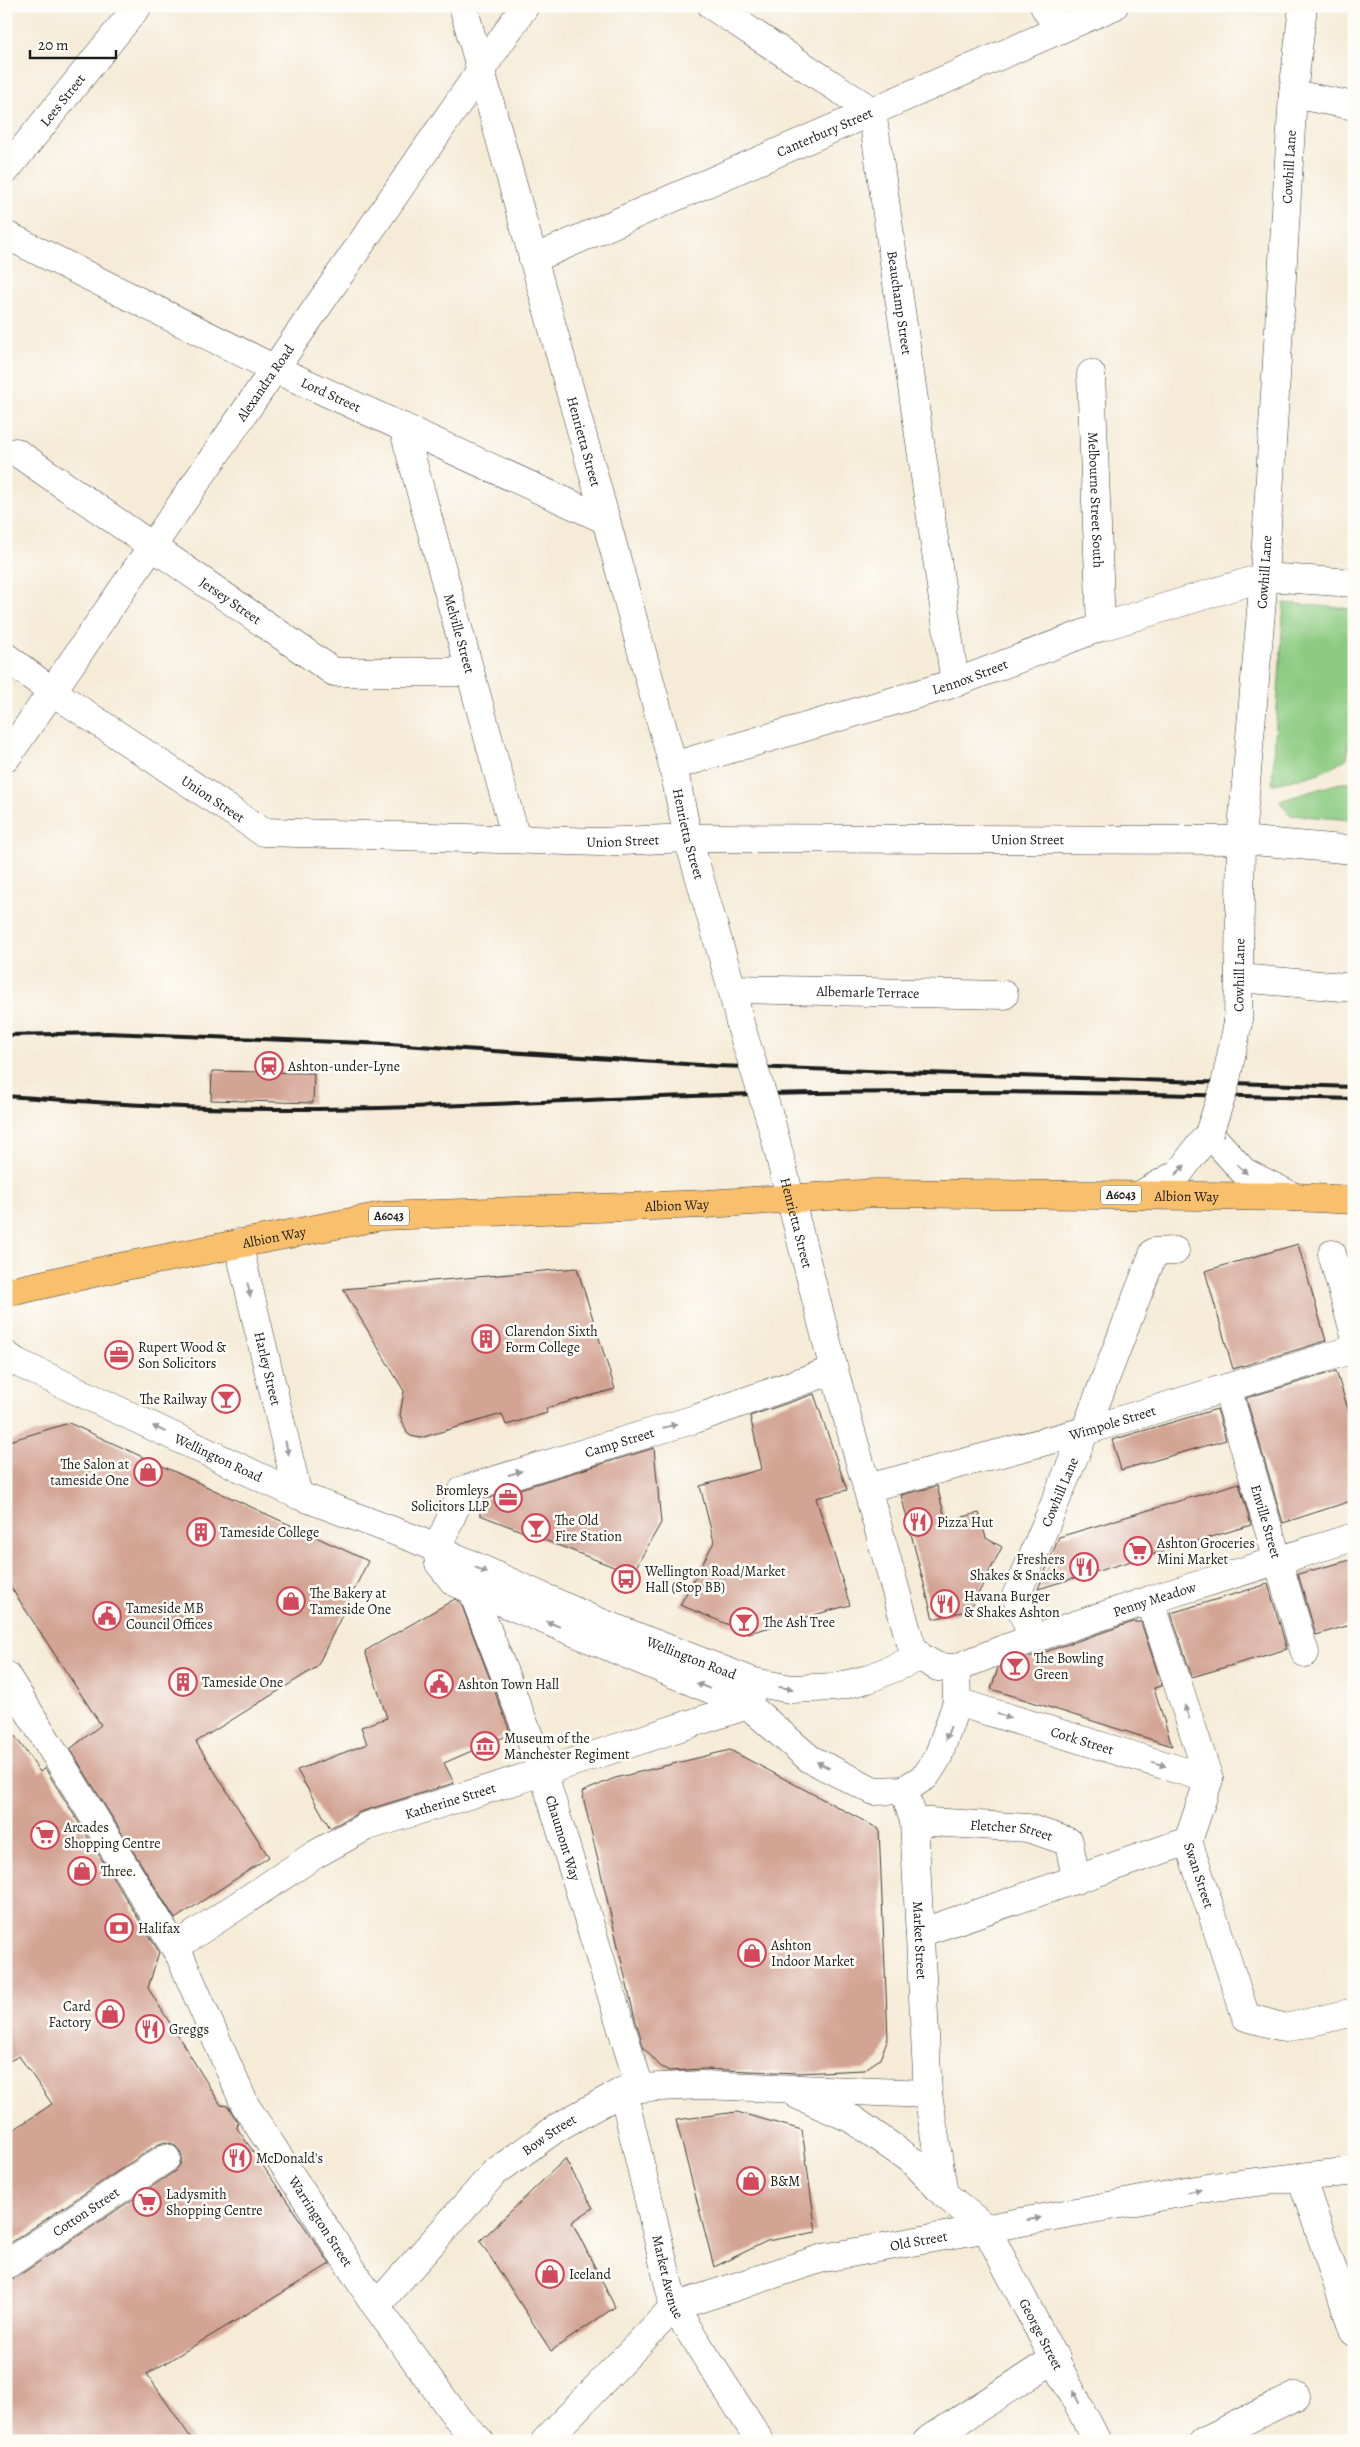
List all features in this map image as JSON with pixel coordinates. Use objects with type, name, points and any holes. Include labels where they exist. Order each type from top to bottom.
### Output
[{"type":"highway","name":"Albion Way","points":[[6,1293],[108,1269],[382,1216],[791,1200],[876,1193],[1294,1197],[1354,1200]]},
{"type":"street","name":"Lees Street","points":[[6,170],[138,6]]},
{"type":"street","name":"Henrietta Street","points":[[463,6],[606,520],[672,766],[688,838],[732,989],[741,1027],[771,1122],[834,1370],[907,1631],[912,1646],[920,1657]]},
{"type":"street","name":"Alexandra Road","points":[[6,758],[524,6]]},
{"type":"street","points":[[712,6],[872,111]]},
{"type":"street","points":[[1044,6],[1059,30]]},
{"type":"street","name":"Canterbury Street","points":[[533,258],[1114,6]]},
{"type":"street","name":"Cowhill Lane","points":[[1140,1195],[1179,1173],[1209,1133],[1224,1089],[1238,1022],[1242,840],[1264,576],[1293,94],[1303,6]]},
{"type":"street","points":[[1293,94],[1354,106]]},
{"type":"street","name":"Beauchamp Street","points":[[872,111],[955,683]]},
{"type":"street","name":"Lord Street","points":[[6,235],[275,369],[606,520]]},
{"type":"street","name":"Melbourne Street South","points":[[1091,374],[1100,627]]},
{"type":"street","name":"Melville Street","points":[[403,427],[516,840]]},
{"type":"street","name":"Jersey Street","points":[[16,452],[334,672],[470,672]]},
{"type":"street","points":[[1264,576],[1354,583]]},
{"type":"street","name":"Lennox Street","points":[[672,766],[955,683],[1100,627],[1264,576]]},
{"type":"street","name":"Union Street","points":[[6,658],[53,692],[263,832],[600,842],[688,838],[1242,840],[1354,850]]},
{"type":"street","points":[[1239,978],[1354,988]]},
{"type":"street","name":"Albemarle Terrace","points":[[732,989],[1004,995]]},
{"type":"street","points":[[1209,1133],[1244,1172],[1294,1197]]},
{"type":"street","name":"Harley Street","points":[[238,1243],[298,1495]]},
{"type":"street","name":"Cowhill Lane","points":[[1033,1639],[1016,1596],[1085,1431],[1154,1252],[1175,1251]]},
{"type":"street","points":[[1332,1254],[1354,1332]]},
{"type":"street","name":"Wimpole Street","points":[[867,1488],[1085,1431],[1354,1350]]},
{"type":"street","name":"Wellington Road","points":[[6,1355],[16,1362],[298,1495],[437,1548],[751,1694]]},
{"type":"street","name":"Camp Street","points":[[437,1548],[463,1490],[694,1419],[834,1370]]},
{"type":"street","name":"Enville Street","points":[[1227,1388],[1305,1654]]},
{"type":"street","name":"Penny Meadow","points":[[956,1668],[1033,1639],[1150,1600],[1354,1537]]},
{"type":"street","name":"Wellington Road","points":[[437,1548],[439,1563],[454,1582],[478,1594],[751,1694],[791,1689],[836,1687],[868,1679],[920,1657]]},
{"type":"street","name":"Chaumont Way","points":[[478,1594],[476,1601],[543,1772],[632,2090]]},
{"type":"street","points":[[1150,1600],[1209,1779]]},
{"type":"street","points":[[751,1694],[810,1759],[874,1791],[904,1790],[926,1776],[938,1757],[957,1702],[956,1668],[938,1667],[920,1657]]},
{"type":"street","name":"Warrington Street","points":[[6,1675],[175,1947],[245,2105],[376,2306],[460,2422],[480,2441]]},
{"type":"street","name":"Katherine Street","points":[[175,1947],[316,1854],[365,1827],[543,1772],[751,1694]]},
{"type":"street","name":"Cork Street","points":[[957,1702],[1209,1779]]},
{"type":"street","name":"Swan Street","points":[[1209,1779],[1188,1841],[1246,2017],[1286,2028],[1354,2012]]},
{"type":"street","name":"Market Street","points":[[904,1790],[914,1820],[928,2094],[944,2194]]},
{"type":"street","name":"Fletcher Street","points":[[914,1820],[1028,1828],[1069,1842],[1085,1876]]},
{"type":"street","points":[[920,1933],[1188,1841]]},
{"type":"street","name":"Bow Street","points":[[376,2306],[494,2173],[558,2127],[632,2090],[702,2085],[928,2094]]},
{"type":"street","name":"Bow Street","points":[[782,2089],[852,2119],[915,2163],[944,2194],[986,2228]]},
{"type":"street","name":"Market Avenue","points":[[632,2090],[674,2307],[760,2441]]},
{"type":"street","name":"Cotton Street","points":[[6,2265],[166,2158]]},
{"type":"street","name":"Old Street","points":[[545,2441],[674,2307],[823,2258],[1213,2187],[1354,2171]]},
{"type":"street","points":[[1301,2177],[1354,2332]]},
{"type":"street","name":"George Street","points":[[986,2228],[1098,2441]]},
{"type":"street","points":[[927,2441],[1056,2358]]},
{"type":"street","points":[[1203,2441],[1296,2396]]},
{"type":"green space","points":[[1284,603],[1354,609],[1354,715],[1347,758],[1321,772],[1272,784]]},
{"type":"green space","points":[[1354,781],[1354,820],[1290,815],[1279,801],[1336,784]]},
{"type":"building","points":[[212,1071],[314,1073],[313,1103],[211,1100]]},
{"type":"building","points":[[1298,1244],[1326,1341],[1233,1369],[1205,1271]]},
{"type":"building","name":"Clarendon Sixth Form College","points":[[577,1268],[615,1389],[546,1408],[547,1413],[506,1425],[502,1414],[420,1438],[407,1433],[400,1415],[404,1391],[343,1289]]},
{"type":"building","points":[[1336,1371],[1354,1428],[1354,1500],[1283,1523],[1246,1398]]},
{"type":"building","points":[[814,1394],[847,1490],[816,1498],[850,1605],[749,1633],[680,1605],[714,1542],[700,1486],[762,1469],[750,1416]]},
{"type":"building","points":[[1217,1409],[1226,1440],[1121,1470],[1112,1440]]},
{"type":"building","name":"Tameside One","points":[[69,1423],[368,1561],[317,1667],[196,1742],[269,1857],[175,1919],[70,1749],[101,1725],[6,1580],[6,1442]]},
{"type":"building","points":[[654,1448],[661,1523],[632,1574],[480,1515],[480,1501]]},
{"type":"building","points":[[1239,1483],[1251,1525],[1038,1589],[1059,1537]]},
{"type":"building","points":[[937,1486],[946,1521],[979,1513],[986,1538],[1002,1547],[970,1610],[933,1619],[901,1495]]},
{"type":"building","points":[[1354,1559],[1354,1624],[1316,1635],[1298,1574]]},
{"type":"building","points":[[1268,1584],[1287,1649],[1192,1677],[1171,1613]]},
{"type":"building","name":"Ashton Town Hall","points":[[455,1599],[461,1603],[511,1734],[444,1763],[454,1783],[360,1812],[330,1828],[297,1770],[367,1744],[361,1727],[387,1718],[365,1651]]},
{"type":"building","points":[[1133,1622],[1141,1622],[1162,1686],[1154,1688],[1172,1746],[991,1689],[998,1668]]},
{"type":"building","name":"Ladysmith Shopping Centre","points":[[6,1723],[40,1772],[45,1768],[159,1952],[148,1988],[221,2105],[228,2106],[238,2123],[237,2128],[330,2264],[147,2374],[193,2441],[6,2441],[6,2280],[15,2278],[175,2171],[180,2165],[182,2157],[179,2150],[173,2144],[165,2142],[157,2145],[6,2246],[6,2135],[52,2104],[19,2056],[6,2063]]},
{"type":"building","name":"Ashton Indoor Market","points":[[730,1750],[879,1829],[888,2038],[880,2059],[864,2070],[799,2073],[703,2069],[669,2071],[660,2066],[644,2048],[634,2015],[582,1792],[615,1778]]},
{"type":"building","name":"B&M","points":[[737,2112],[802,2130],[816,2232],[767,2241],[714,2267],[676,2120]]},
{"type":"building","name":"Iceland","points":[[565,2159],[593,2208],[572,2222],[615,2307],[551,2351],[480,2241]]},
{"type":"railway","points":[[6,1035],[107,1033],[389,1044],[715,1066],[1354,1087]]},
{"type":"railway","points":[[6,1096],[237,1109],[383,1108],[724,1095],[882,1092],[1354,1099]]},
{"type":"place","name":"Ashton-under-Lyne","points":[[269,1066]]},
{"type":"place","name":"Clarendon Sixth Form College","points":[[486,1339]]},
{"type":"place","name":"Rupert Wood & Son Solicitors","points":[[119,1355]]},
{"type":"place","name":"The Railway","points":[[226,1399]]},
{"type":"place","name":"The Salon at tameside One","points":[[148,1472]]},
{"type":"place","name":"Bromleys Solicitors LLP","points":[[508,1498]]},
{"type":"place","name":"Pizza Hut","points":[[918,1522]]},
{"type":"place","name":"The Old Fire Station","points":[[536,1528]]},
{"type":"place","name":"Tameside College","points":[[201,1532]]},
{"type":"place","name":"Ashton Groceries Mini Market","points":[[1138,1551]]},
{"type":"place","name":"Freshers Shakes & Snacks","points":[[1084,1567]]},
{"type":"place","name":"Wellington Road/Market Hall (Stop BB)","points":[[626,1579]]},
{"type":"place","name":"The Bakery at Tameside One","points":[[291,1601]]},
{"type":"place","name":"Havana Burger & Shakes Ashton","points":[[945,1604]]},
{"type":"place","name":"Tameside MB Council Offices","points":[[107,1616]]},
{"type":"place","name":"The Ash Tree","points":[[744,1622]]},
{"type":"place","name":"The Bowling Green","points":[[1015,1666]]},
{"type":"place","name":"Tameside One","points":[[183,1682]]},
{"type":"place","name":"Ashton Town Hall","points":[[439,1684]]},
{"type":"place","name":"Museum of the Manchester Regiment","points":[[485,1746]]},
{"type":"place","name":"Arcades Shopping Centre","points":[[45,1835]]},
{"type":"place","name":"Three.","points":[[82,1871]]},
{"type":"place","name":"Halifax","points":[[119,1928]]},
{"type":"place","name":"Ashton Indoor Market","points":[[752,1953]]},
{"type":"place","name":"Card Factory","points":[[110,2014]]},
{"type":"place","name":"Greggs","points":[[150,2029]]},
{"type":"place","name":"McDonald's","points":[[237,2158]]},
{"type":"place","name":"B&M","points":[[751,2181]]},
{"type":"place","name":"Ladysmith Shopping Centre","points":[[147,2202]]},
{"type":"place","name":"Iceland","points":[[550,2274]]}]
